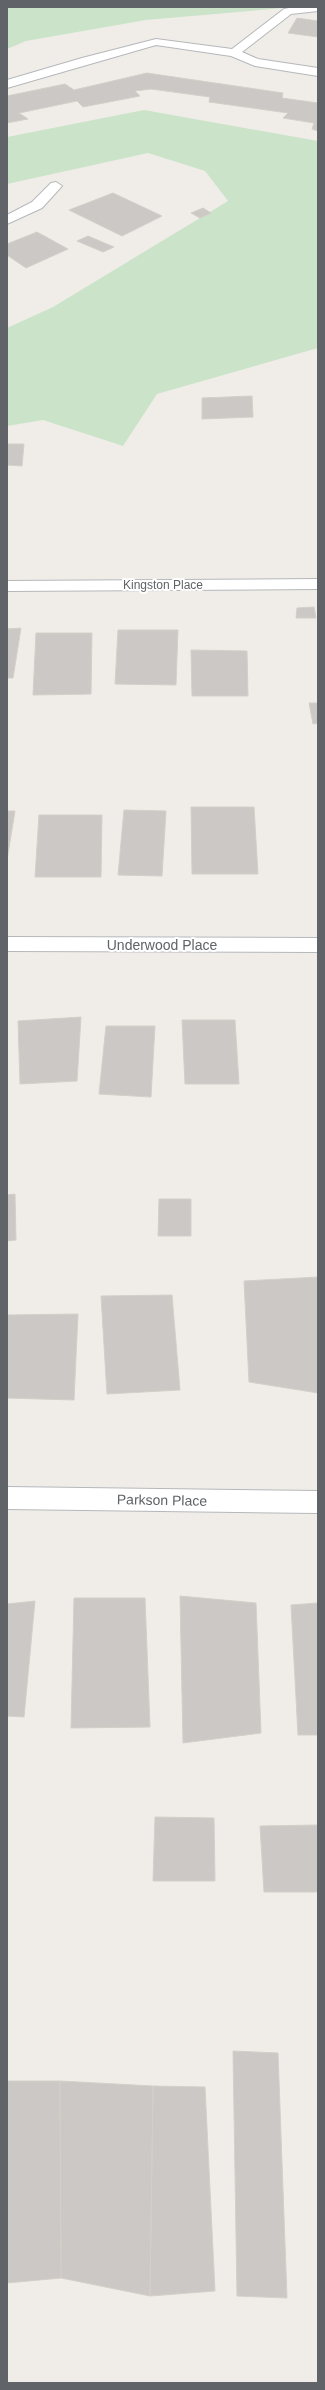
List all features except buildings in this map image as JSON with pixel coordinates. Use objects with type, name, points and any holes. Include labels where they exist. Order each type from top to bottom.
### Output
[{"type":"street","points":[[234,53],[288,11],[318,8]]},
{"type":"street","points":[[7,84],[86,60],[156,42],[234,53],[254,62],[318,72]]},
{"type":"street","points":[[7,220],[37,205],[56,186]]},
{"type":"street","name":"Kingston Place","points":[[7,586],[318,584]]},
{"type":"street","name":"Underwood Place","points":[[7,944],[318,946]]},
{"type":"street","name":"Parkson Place","points":[[7,1498],[318,1502]]},
{"type":"green space","points":[[7,7],[295,7],[146,20],[26,41],[7,49]]},
{"type":"green space","points":[[144,110],[318,141],[318,348],[157,394],[123,446],[43,420],[7,426],[7,328],[53,307],[228,201],[205,171],[148,153],[7,184],[7,137]]}]
